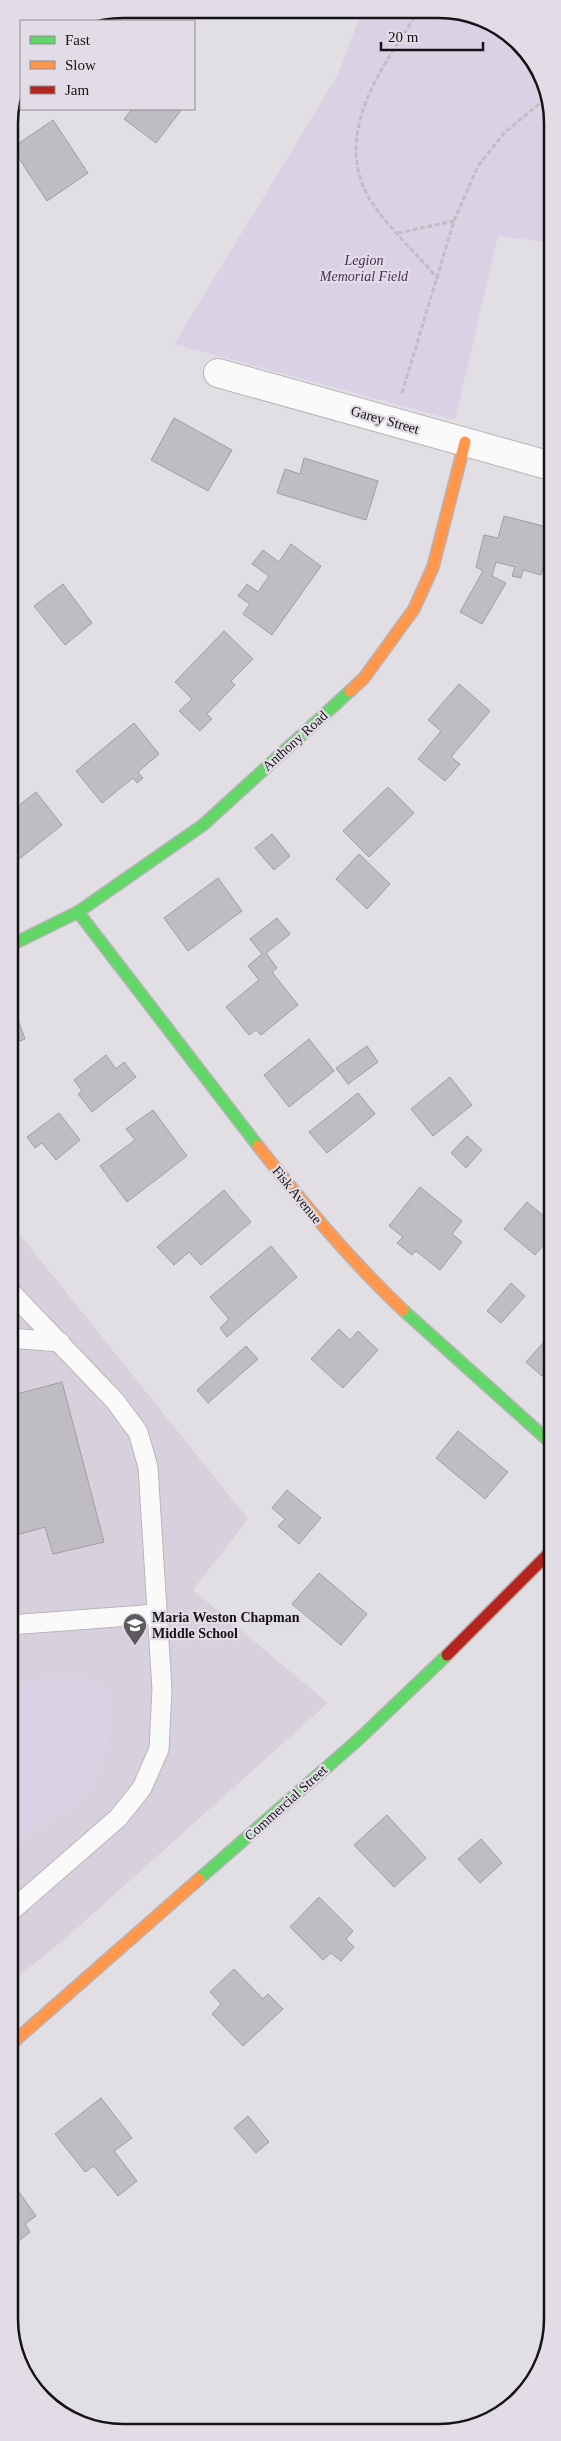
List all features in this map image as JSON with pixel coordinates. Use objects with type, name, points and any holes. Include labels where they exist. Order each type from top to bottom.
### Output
[{"type":"street","name":"Garey Street","points":[[218,373],[544,464]]},
{"type":"street","name":"Anthony Road","points":[[18,942],[78,912],[203,824],[364,678],[414,609],[433,567],[465,442]]},
{"type":"street","name":"Fisk Avenue","points":[[78,912],[206,1081],[323,1227],[359,1268],[414,1321],[543,1436]]},
{"type":"street","name":"Commercial Street","points":[[18,2038],[359,1739],[510,1594],[543,1559]]},
{"type":"lane","points":[[18,1299],[115,1401],[138,1432],[148,1467],[162,1688],[159,1748],[142,1788],[118,1818],[18,1905]]},
{"type":"lane","points":[[18,1339],[60,1342]]},
{"type":"lane","points":[[18,1624],[157,1614]]},
{"type":"path","points":[[414,18],[388,58],[361,113],[354,150],[360,183],[375,208],[438,279]]},
{"type":"path","points":[[395,423],[404,386],[438,279],[454,220],[478,166],[505,132],[542,103]]},
{"type":"path","points":[[398,233],[454,220]]},
{"type":"shaded area","name":"Maria Weston Chapman Middle School","points":[[18,1232],[248,1519],[193,1590],[328,1703],[67,1937],[18,1977]]},
{"type":"green space","name":"Legion Memorial Field","points":[[359,18],[445,18],[472,23],[485,28],[502,39],[526,64],[538,89],[544,123],[544,242],[498,236],[455,420],[174,344],[338,75]]},
{"type":"green space","points":[[51,1677],[95,1681],[108,1693],[112,1706],[112,1722],[104,1757],[97,1773],[82,1796],[65,1811],[18,1843],[18,1683]]},
{"type":"building","points":[[131,110],[181,110],[156,143],[124,119]]},
{"type":"building","points":[[53,120],[88,173],[47,201],[18,157],[18,144]]},
{"type":"building","points":[[174,418],[232,450],[208,491],[151,460]]},
{"type":"building","points":[[304,458],[378,481],[366,520],[277,493],[285,469],[300,474]]},
{"type":"building","points":[[504,516],[544,526],[544,564],[541,575],[523,570],[521,578],[512,576],[515,567],[496,562],[492,576],[506,583],[482,624],[460,612],[483,571],[476,567],[484,535],[498,538]]},
{"type":"building","points":[[291,544],[321,566],[272,635],[243,614],[250,604],[238,596],[247,584],[258,592],[269,576],[252,564],[263,550],[279,562]]},
{"type":"building","points":[[63,584],[92,623],[65,645],[34,606]]},
{"type":"building","points":[[224,631],[253,659],[231,681],[235,685],[207,714],[212,719],[200,731],[179,711],[192,699],[175,682]]},
{"type":"building","points":[[459,684],[490,711],[451,757],[460,764],[445,781],[418,759],[441,731],[428,720]]},
{"type":"building","points":[[134,723],[159,754],[138,772],[143,778],[137,783],[133,778],[102,803],[76,771]]},
{"type":"building","points":[[388,787],[414,813],[369,857],[343,831]]},
{"type":"building","points":[[36,792],[62,825],[18,860],[18,806]]},
{"type":"building","points":[[272,834],[290,856],[274,870],[255,848]]},
{"type":"building","points":[[359,854],[390,884],[367,909],[336,879]]},
{"type":"building","points":[[218,878],[242,911],[188,951],[164,918]]},
{"type":"building","points":[[277,918],[290,934],[266,953],[277,968],[272,972],[298,1005],[261,1035],[256,1030],[249,1035],[226,1007],[259,980],[248,966],[262,954],[250,939]]},
{"type":"building","points":[[18,1020],[25,1039],[18,1042]]},
{"type":"building","points":[[309,1039],[334,1071],[289,1107],[264,1075]]},
{"type":"building","points":[[367,1046],[378,1062],[348,1084],[336,1068]]},
{"type":"building","points":[[106,1055],[116,1069],[124,1062],[136,1077],[92,1112],[78,1094],[82,1091],[74,1080]]},
{"type":"building","points":[[450,1077],[472,1105],[433,1136],[411,1109]]},
{"type":"building","points":[[358,1093],[375,1114],[327,1153],[309,1132]]},
{"type":"building","points":[[153,1110],[187,1156],[127,1202],[100,1166],[135,1140],[126,1129]]},
{"type":"building","points":[[59,1113],[80,1140],[56,1160],[42,1143],[35,1148],[27,1137]]},
{"type":"building","points":[[467,1136],[482,1150],[466,1168],[451,1153]]},
{"type":"building","points":[[420,1187],[462,1221],[452,1234],[462,1242],[440,1270],[416,1251],[412,1255],[397,1243],[403,1237],[389,1226]]},
{"type":"building","points":[[224,1190],[251,1222],[201,1265],[189,1252],[174,1265],[157,1247]]},
{"type":"building","points":[[527,1202],[544,1216],[543,1245],[535,1255],[504,1229]]},
{"type":"building","points":[[271,1246],[297,1277],[227,1337],[220,1328],[229,1319],[210,1297]]},
{"type":"building","points":[[511,1283],[525,1296],[501,1323],[487,1311]]},
{"type":"building","points":[[339,1329],[350,1340],[358,1331],[378,1350],[343,1388],[311,1359]]},
{"type":"building","points":[[543,1343],[543,1375],[542,1376],[526,1362]]},
{"type":"building","points":[[246,1346],[258,1359],[208,1403],[197,1390]]},
{"type":"building","points":[[62,1382],[104,1542],[53,1554],[45,1527],[18,1534],[18,1394]]},
{"type":"building","points":[[458,1431],[508,1472],[485,1499],[436,1458]]},
{"type":"building","points":[[287,1490],[321,1518],[299,1544],[278,1526],[285,1519],[272,1508]]},
{"type":"building","points":[[319,1573],[367,1614],[341,1645],[292,1604]]},
{"type":"building","points":[[387,1815],[426,1858],[394,1887],[354,1845]]},
{"type":"building","points":[[481,1839],[502,1863],[480,1883],[458,1859]]},
{"type":"building","points":[[319,1897],[353,1931],[346,1939],[354,1947],[341,1961],[331,1953],[323,1960],[290,1927]]},
{"type":"building","points":[[234,1969],[263,1999],[268,1994],[283,2009],[243,2046],[212,2014],[221,2004],[210,1992]]},
{"type":"building","points":[[101,2098],[132,2138],[114,2151],[137,2181],[118,2196],[94,2166],[85,2172],[55,2134]]},
{"type":"building","points":[[248,2116],[269,2142],[256,2153],[234,2128]]},
{"type":"building","points":[[18,2191],[36,2216],[25,2224],[30,2232],[18,2241]]},
{"type":"traffic: fast","points":[[18,942],[78,912],[203,825],[350,691]]},
{"type":"traffic: fast","points":[[78,912],[258,1146]]},
{"type":"traffic: fast","points":[[403,1310],[543,1436]]},
{"type":"traffic: fast","points":[[199,1879],[359,1739],[447,1655]]},
{"type":"traffic: slow","points":[[350,691],[364,678],[414,609],[433,567],[465,442]]},
{"type":"traffic: slow","points":[[258,1146],[328,1231],[403,1310]]},
{"type":"traffic: slow","points":[[18,2038],[199,1879]]},
{"type":"traffic: jam","points":[[447,1655],[543,1559]]},
{"type":"place","name":"Maria Weston Chapman Middle School","points":[[135,1646]]}]
